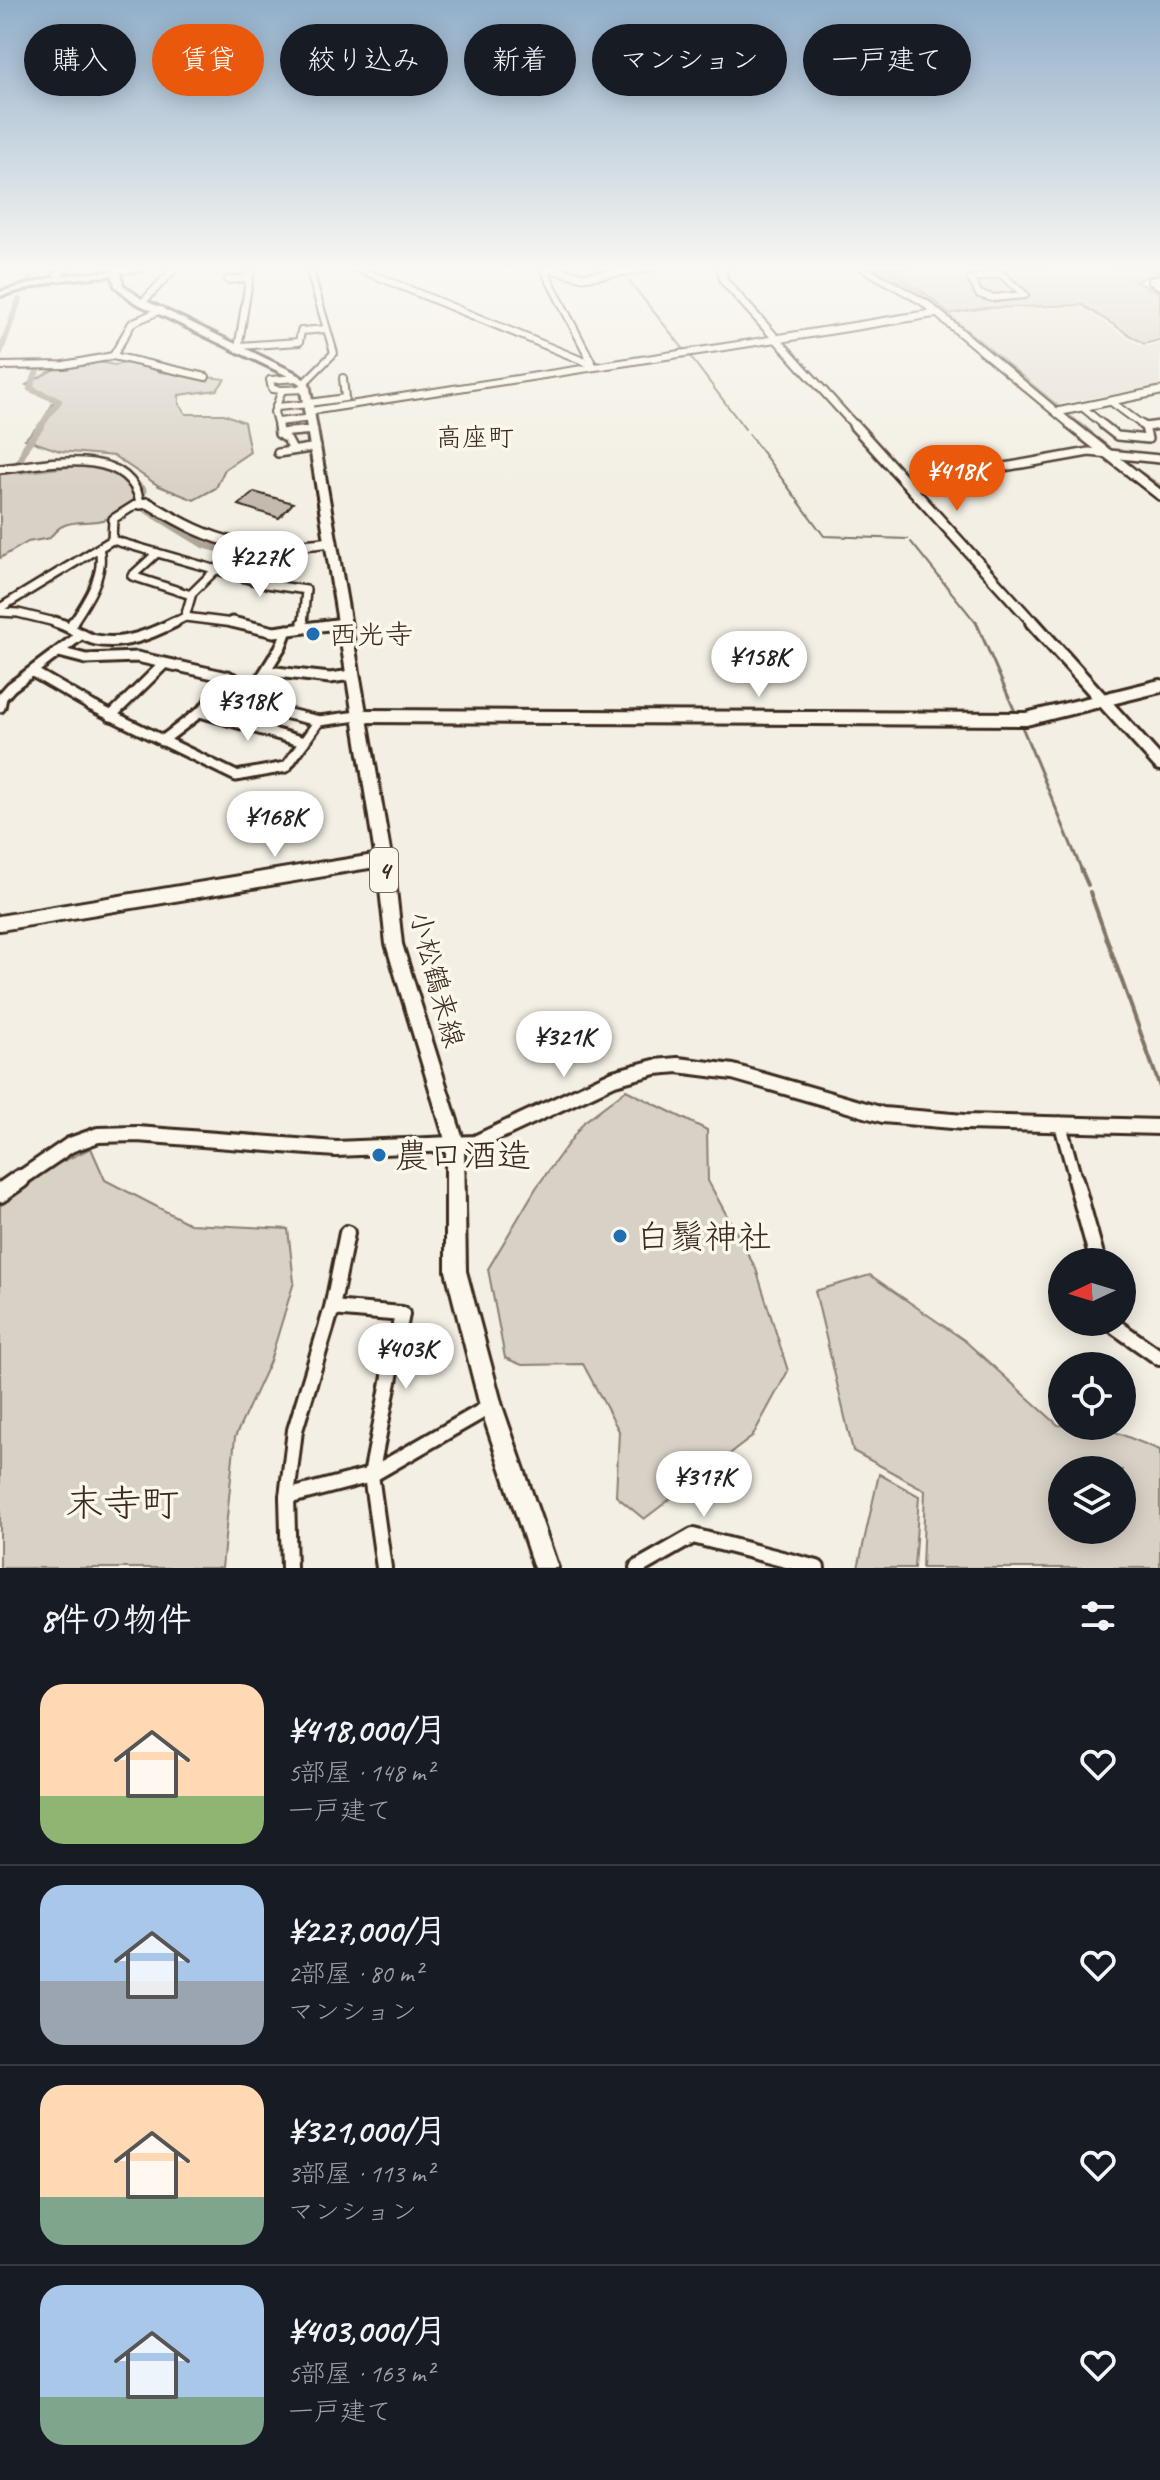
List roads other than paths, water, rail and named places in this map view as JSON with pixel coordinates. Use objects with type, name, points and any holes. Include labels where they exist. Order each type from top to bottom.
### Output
[{"type":"main road","points":[[226,341],[238,347],[308,402]]},
{"type":"main road","name":"小松鶴来線","points":[[308,402],[381,860],[387,880],[394,944],[455,1143],[456,1271],[491,1406],[546,1568]]},
{"type":"street","points":[[113,356],[122,341]]},
{"type":"street","points":[[239,341],[238,347],[299,341]]},
{"type":"street","points":[[279,433],[308,402],[334,353],[331,341]]},
{"type":"street","points":[[535,341],[593,365]]},
{"type":"street","points":[[581,341],[593,365]]},
{"type":"street","points":[[277,407],[761,341]]},
{"type":"street","points":[[778,341],[1160,764]]},
{"type":"street","points":[[972,341],[1160,495]]},
{"type":"street","points":[[0,366],[64,365],[113,356],[206,377]]},
{"type":"street","points":[[278,422],[308,402],[345,398],[343,378]]},
{"type":"street","points":[[270,380],[308,402],[282,390],[272,389],[270,380]]},
{"type":"street","points":[[282,390],[274,415],[279,433],[293,450]]},
{"type":"street","points":[[1060,411],[1160,391]]},
{"type":"street","points":[[1082,407],[1117,436],[1148,439],[1145,427],[1110,401]]},
{"type":"street","points":[[1145,427],[1160,425]]},
{"type":"street","points":[[278,453],[317,447]]},
{"type":"street","points":[[909,484],[1105,452],[1160,459]]},
{"type":"street","points":[[0,469],[78,462],[108,464],[116,468],[138,492],[140,504]]},
{"type":"street","points":[[112,540],[108,526],[111,520],[140,504],[148,503],[201,536],[239,547],[271,549],[332,542]]},
{"type":"street","points":[[0,610],[112,540],[266,584],[306,590],[303,628]]},
{"type":"street","points":[[185,617],[191,595],[239,547]]},
{"type":"street","points":[[71,626],[101,565],[99,548]]},
{"type":"street","points":[[157,553],[132,576],[191,595]]},
{"type":"street","points":[[0,610],[71,626],[94,640],[126,640],[152,634],[185,617],[219,619],[274,632],[344,623]]},
{"type":"street","points":[[250,696],[267,671],[287,630]]},
{"type":"street","points":[[0,707],[2,697],[11,687],[82,634]]},
{"type":"street","points":[[59,652],[69,658],[92,660],[126,655],[143,657],[228,676],[250,686],[249,705],[319,721],[358,716],[1026,719],[1160,686]]},
{"type":"street","points":[[111,716],[164,664]]},
{"type":"street","points":[[267,671],[319,678],[352,675]]},
{"type":"street","points":[[33,672],[111,716],[236,776],[286,767],[319,721]]},
{"type":"street","points":[[162,741],[200,712],[228,676]]},
{"type":"street","points":[[200,712],[304,742]]},
{"type":"street","points":[[0,923],[381,860]]},
{"type":"street","points":[[0,1193],[70,1145],[98,1135],[137,1134],[323,1148],[488,1139],[594,1086],[639,1070],[666,1065],[733,1072],[883,1115],[964,1122],[1157,1127]]},
{"type":"street","points":[[1060,1123],[1094,1248]]},
{"type":"street","points":[[289,1568],[287,1497],[295,1430],[332,1308],[347,1233]]},
{"type":"street","points":[[332,1308],[402,1314],[371,1475],[384,1568]]},
{"type":"street","points":[[1129,1336],[1160,1358]]},
{"type":"street","points":[[287,1497],[371,1475],[491,1406]]},
{"type":"street","points":[[637,1568],[693,1536],[782,1564],[817,1568]]},
{"type":"waterway","points":[[0,353],[4,341]]},
{"type":"waterway","points":[[677,341],[686,352]]},
{"type":"waterway","points":[[977,341],[1081,427]]},
{"type":"waterway","points":[[689,355],[745,429]]},
{"type":"waterway","points":[[31,367],[39,366],[30,389],[59,401],[40,427]]},
{"type":"waterway","points":[[18,465],[26,446],[42,425]]},
{"type":"waterway","points":[[1079,425],[1090,434]]},
{"type":"waterway","points":[[749,434],[824,536],[908,539]]},
{"type":"waterway","points":[[17,471],[73,464]]},
{"type":"waterway","points":[[127,476],[143,490],[142,502]]},
{"type":"waterway","points":[[1142,476],[1160,488]]},
{"type":"waterway","points":[[142,507],[204,545],[229,551]]},
{"type":"waterway","points":[[911,542],[977,624]]},
{"type":"waterway","points":[[237,553],[285,559]]},
{"type":"waterway","points":[[977,624],[1016,714]]},
{"type":"waterway","points":[[1020,722],[1082,871]]},
{"type":"waterway","points":[[1081,869],[1088,885]]},
{"type":"waterway","points":[[1090,892],[1160,1087]]},
{"type":"place","name":"西光寺","points":[[313,634]]},
{"type":"place","name":"農口酒造","points":[[379,1155]]},
{"type":"place","name":"白鬚神社","points":[[620,1236]]},
{"type":"district","name":"高座町","points":[[475,437]]},
{"type":"district","name":"末寺町","points":[[122,1503]]}]
